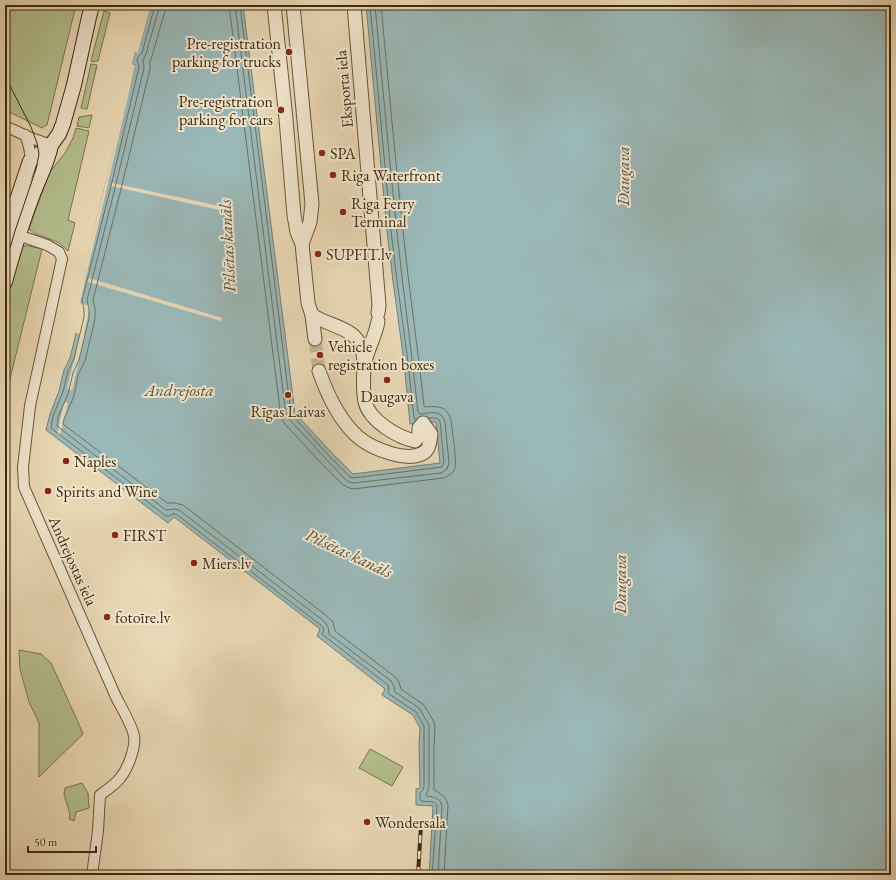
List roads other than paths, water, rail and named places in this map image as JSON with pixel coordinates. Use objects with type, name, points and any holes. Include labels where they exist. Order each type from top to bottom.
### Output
[{"type":"main road","points":[[5,282],[10,234],[30,161],[51,145],[59,134],[67,108],[92,5]]},
{"type":"main road","points":[[10,234],[39,178],[49,155],[51,145]]},
{"type":"street","points":[[274,5],[294,215],[297,232],[302,244],[308,303],[312,315],[315,339]]},
{"type":"street","points":[[293,5],[312,204],[310,222],[302,244]]},
{"type":"street","name":"Eksporta iela","points":[[354,5],[379,305],[378,317],[365,366]]},
{"type":"street","points":[[5,126],[51,145]]},
{"type":"street","points":[[25,135],[29,146],[30,161]]},
{"type":"street","name":"Andrejostas iela","points":[[10,234],[47,245],[59,252],[62,259],[30,406],[23,467],[24,487],[134,736],[134,744],[130,759],[121,777],[100,795],[98,831],[92,875]]},
{"type":"street","points":[[312,315],[343,328],[354,336],[360,344],[365,366],[365,403],[371,414],[380,423],[400,436],[415,440],[417,439],[418,428],[423,423],[431,434],[430,444],[427,450],[421,454],[412,456],[400,455],[386,452],[372,446],[358,437],[345,423],[326,391],[319,372]]},
{"type":"water","points":[[151,5],[243,5],[295,413],[353,474],[440,463],[436,422],[410,424],[404,362],[387,231],[366,5],[891,5],[891,875],[429,875],[433,806],[416,805],[416,789],[420,788],[420,728],[413,715],[382,695],[385,689],[317,636],[320,629],[174,517],[168,523],[46,430],[50,414],[59,391],[64,370],[70,358],[80,317],[77,300],[135,65],[132,64],[135,52],[138,52]]},
{"type":"tunnel","points":[[315,339],[319,371]]},
{"type":"tram line","points":[[5,76],[31,127],[37,143],[39,154],[36,169],[5,265]]},
{"type":"railway","points":[[418,875],[421,825]]},
{"type":"place","name":"Pre-registration parking for trucks","points":[[289,52]]},
{"type":"place","name":"Pre-registration parking for cars","points":[[281,110]]},
{"type":"place","name":"SPA","points":[[322,153]]},
{"type":"place","name":"Riga Waterfront","points":[[333,175]]},
{"type":"place","name":"Riga Ferry Terminal","points":[[343,212]]},
{"type":"place","name":"SUPFIT.lv","points":[[318,254]]},
{"type":"place","name":"Vehicle registration boxes","points":[[320,355]]},
{"type":"place","name":"Daugava","points":[[387,380]]},
{"type":"place","name":"Rīgas Laivas","points":[[288,395]]},
{"type":"place","name":"Naples","points":[[66,461]]},
{"type":"place","name":"Spirits and Wine","points":[[48,491]]},
{"type":"place","name":"FIRST","points":[[115,535]]},
{"type":"place","name":"Miers.lv","points":[[194,563]]},
{"type":"place","name":"fotoīre.lv","points":[[107,617]]},
{"type":"place","name":"Wondersala","points":[[367,822]]},
{"type":"water label","name":"Pilsētas kanāls","points":[[227,246]]},
{"type":"water label","name":"Andrejosta","points":[[179,390]]},
{"type":"water label","name":"Pilsētas kanāls","points":[[349,553]]}]
